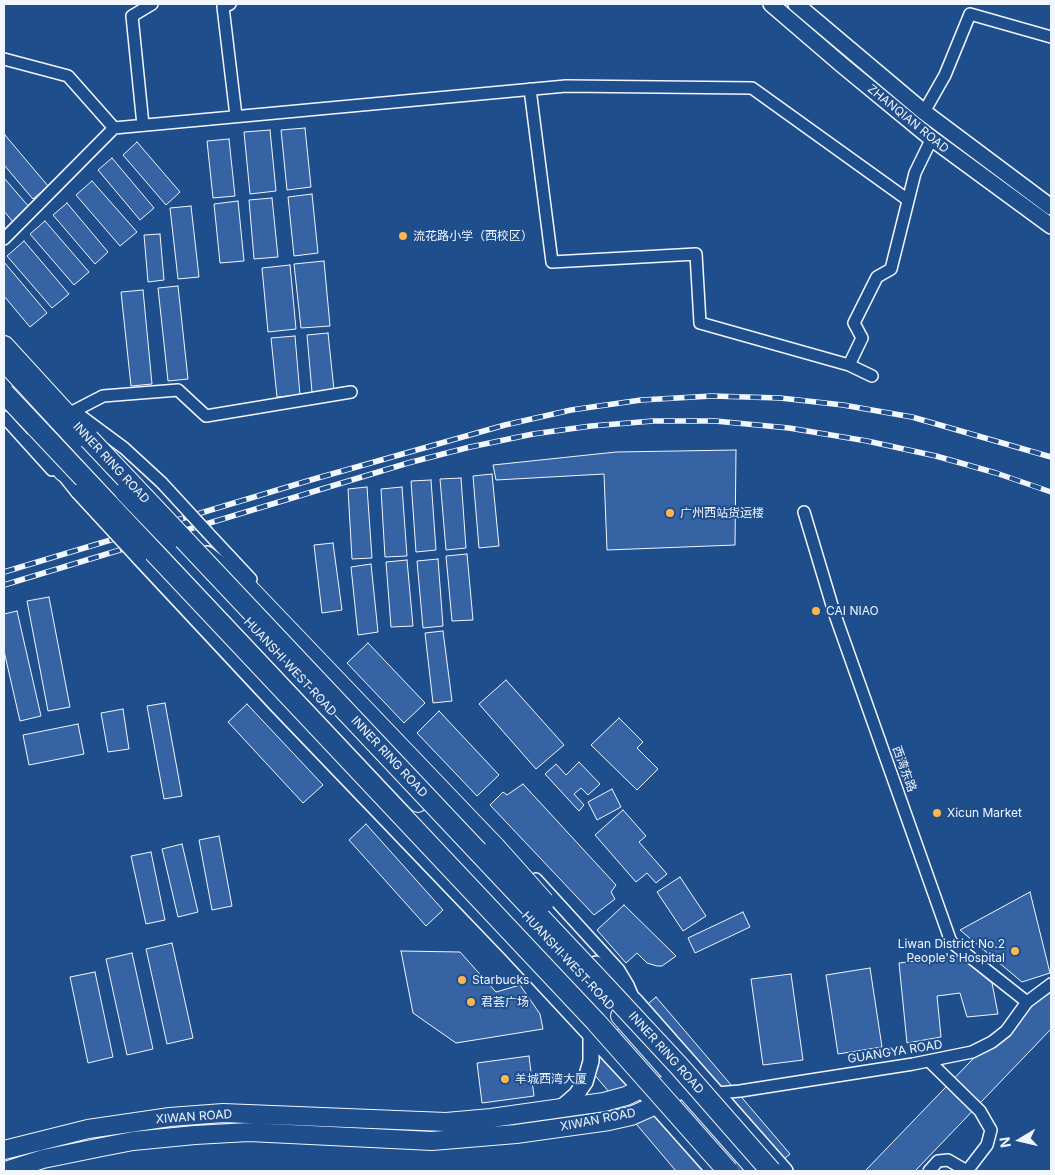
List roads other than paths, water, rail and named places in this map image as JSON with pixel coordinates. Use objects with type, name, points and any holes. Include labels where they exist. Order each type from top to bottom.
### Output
[{"type":"highway","name":"INNER RING ROAD","points":[[4,346],[141,495],[682,1062],[772,1171]]},
{"type":"highway","points":[[4,393],[664,1094],[728,1171]]},
{"type":"highway","points":[[238,578],[522,876],[682,1062]]},
{"type":"highway","points":[[664,1094],[722,1171]]},
{"type":"main road","name":"ZHANQIAN ROAD","points":[[771,4],[932,138],[1051,226]]},
{"type":"main road","name":"ZHANQIAN ROAD","points":[[796,4],[924,112],[1051,207]]},
{"type":"main road","points":[[4,333],[138,479],[174,536]]},
{"type":"main road","name":"HUANSHI WEST ROAD","points":[[4,362],[115,489]]},
{"type":"main road","name":"HUANSHI WEST ROAD","points":[[4,382],[39,421],[115,489],[174,536],[486,884]]},
{"type":"main road","points":[[4,403],[79,492],[139,557],[591,1035],[664,1094],[717,1093]]},
{"type":"main road","points":[[39,421],[63,472]]},
{"type":"main road","points":[[138,479],[154,510],[174,536],[204,551],[238,578]]},
{"type":"main road","points":[[115,489],[154,510]]},
{"type":"main road","name":"HUANSHI WEST ROAD","points":[[174,536],[181,573],[293,691],[486,884],[639,1041],[652,1061],[664,1094],[710,1127],[757,1171]]},
{"type":"main road","points":[[204,551],[582,950],[635,1001],[682,1062],[717,1093],[786,1171]]},
{"type":"main road","points":[[635,1001],[639,1041]]},
{"type":"main road","points":[[561,1108],[576,1095],[585,1082],[591,1060],[591,1035]]},
{"type":"main road","points":[[652,1061],[664,1094],[692,1145],[714,1171]]},
{"type":"main road","points":[[664,1094],[682,1062]]},
{"type":"main road","name":"XIWAN ROAD","points":[[4,1150],[88,1129],[194,1115],[223,1113],[268,1114],[427,1122],[491,1118],[664,1094]]},
{"type":"main road","name":"XIWAN ROAD","points":[[5,1171],[73,1152],[166,1137],[249,1132],[423,1141],[516,1134],[609,1121],[631,1116],[664,1094]]},
{"type":"main road","points":[[692,1145],[710,1127]]},
{"type":"main road","name":"HUANSHI WEST ROAD","points":[[710,1127],[741,1171]]},
{"type":"street","points":[[143,125],[132,16],[152,4]]},
{"type":"street","points":[[224,5],[236,116]]},
{"type":"street","points":[[924,112],[946,74],[970,14],[1051,37]]},
{"type":"street","points":[[4,59],[68,76],[114,128]]},
{"type":"street","points":[[4,239],[114,128],[566,86],[752,88],[908,200]]},
{"type":"street","points":[[530,89],[552,262],[696,254],[700,323],[849,365],[872,376]]},
{"type":"street","points":[[849,365],[862,338],[854,323],[877,277],[891,268],[915,173],[932,138]]},
{"type":"street","points":[[351,392],[206,416],[178,390],[103,396],[74,411],[124,448],[162,483],[582,929],[619,970],[635,1001]]},
{"type":"street","points":[[4,418],[54,472],[79,492]]},
{"type":"street","name":"西湾东路","points":[[804,512],[834,612],[951,942],[1027,1002]]},
{"type":"street","points":[[208,533],[217,553],[238,578]]},
{"type":"street","points":[[168,587],[181,573]]},
{"type":"street","points":[[278,706],[293,691]]},
{"type":"street","points":[[469,906],[502,865]]},
{"type":"street","name":"GUANGYA ROAD","points":[[717,1093],[929,1061],[972,1052],[992,1042],[1006,1031],[1027,1002],[1051,984]]},
{"type":"street","points":[[929,1061],[980,1111],[991,1130],[987,1145],[967,1171],[948,1160],[938,1161],[929,1171]]},
{"type":"railway","points":[[4,572],[314,479],[505,425],[571,410],[641,400],[712,396],[780,398],[843,405],[912,417],[1051,457]]},
{"type":"railway","points":[[4,585],[408,463],[470,447],[533,434],[591,426],[653,421],[715,421],[789,428],[867,441],[936,456],[996,473],[1051,492]]},
{"type":"place","name":"流花路小学（西校区）","points":[[403,236]]},
{"type":"place","name":"广州西站货运楼","points":[[670,513]]},
{"type":"place","name":"CAI NIAO","points":[[816,611]]},
{"type":"place","name":"Xicun Market","points":[[937,813]]},
{"type":"place","name":"Liwan District No.2 People's Hospital","points":[[1015,951]]},
{"type":"place","name":"Starbucks","points":[[462,980]]},
{"type":"place","name":"君荟广场","points":[[471,1002]]},
{"type":"place","name":"羊城西湾大厦","points":[[505,1079]]}]
